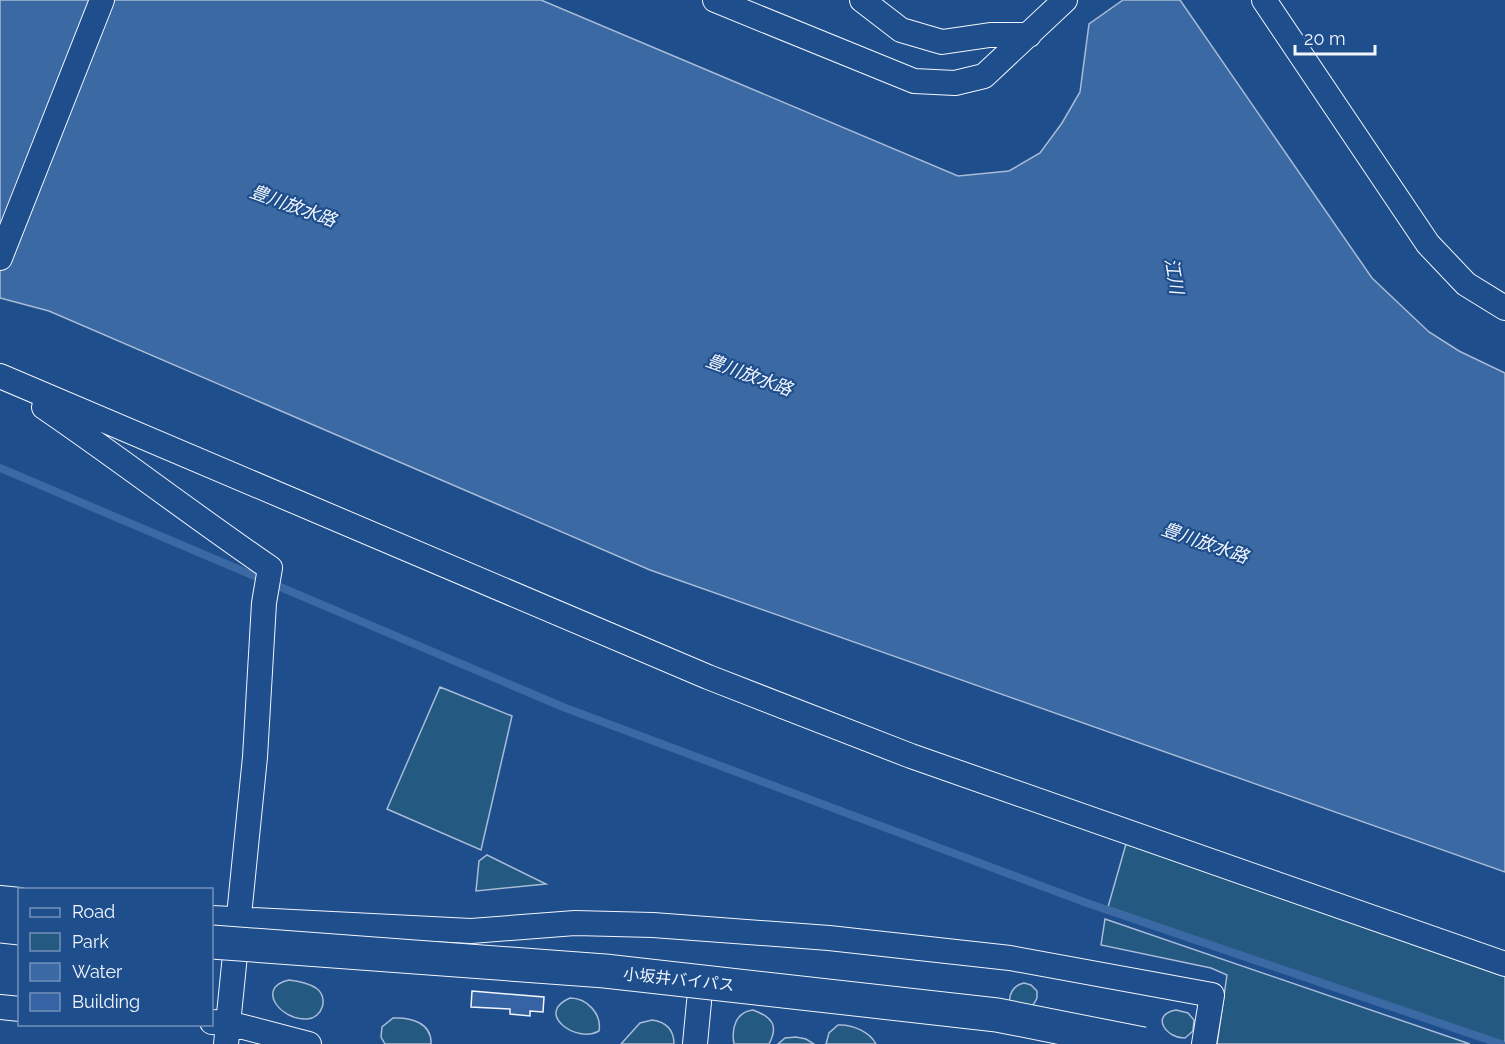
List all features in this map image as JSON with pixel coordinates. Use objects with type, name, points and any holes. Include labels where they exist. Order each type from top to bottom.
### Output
[{"type":"highway","points":[[0,926],[18,928]]},
{"type":"highway","name":"小坂井バイパス","points":[[213,942],[605,971],[997,1015],[1143,1044]]},
{"type":"street","points":[[0,258],[102,0]]},
{"type":"street","points":[[715,0],[914,81],[955,83],[984,76],[1065,0]]},
{"type":"street","points":[[862,0],[902,30],[942,42],[990,35],[1029,35]]},
{"type":"street","points":[[1264,0],[1428,244],[1466,284],[1505,308]]},
{"type":"street","points":[[0,376],[108,451],[188,512],[270,568],[264,603],[255,757],[238,920],[222,1030],[309,1044]]},
{"type":"street","points":[[0,376],[708,677],[922,760],[1505,964]]},
{"type":"street","points":[[0,898],[18,900]]},
{"type":"street","points":[[213,918],[471,931],[574,922],[653,925],[829,938],[1010,958],[1212,995],[1204,1044]]},
{"type":"street","points":[[695,1044],[699,1002]]},
{"type":"street","points":[[0,1007],[18,1009]]},
{"type":"green space","points":[[440,687],[512,716],[481,850],[387,809]]},
{"type":"green space","points":[[1126,844],[1505,975],[1505,1044],[1108,907]]},
{"type":"green space","points":[[487,855],[546,884],[476,891],[479,861]]},
{"type":"green space","points":[[1105,919],[1470,1044],[1217,1044],[1227,975],[1211,968],[1101,945]]},
{"type":"green space","points":[[289,980],[310,985],[320,992],[322,1006],[313,1018],[297,1018],[280,1009],[275,1002],[274,989]]},
{"type":"green space","points":[[1024,983],[1031,985],[1037,991],[1037,998],[1032,1007],[1010,1005],[1012,991]]},
{"type":"green space","points":[[570,998],[582,1001],[592,1008],[598,1019],[599,1031],[590,1034],[580,1033],[562,1025],[557,1018],[556,1011],[560,1004]]},
{"type":"green space","points":[[753,1010],[765,1016],[772,1023],[773,1032],[769,1044],[734,1044],[733,1032],[736,1022],[742,1014]]},
{"type":"green space","points":[[1176,1010],[1188,1013],[1194,1020],[1193,1031],[1185,1038],[1172,1035],[1162,1021],[1168,1013]]},
{"type":"green space","points":[[393,1018],[413,1020],[424,1026],[428,1031],[431,1044],[385,1044],[381,1037],[382,1027]]},
{"type":"green space","points":[[652,1020],[668,1028],[673,1035],[674,1044],[621,1044],[640,1023]]},
{"type":"green space","points":[[838,1025],[860,1030],[870,1036],[876,1044],[826,1044],[829,1033]]},
{"type":"green space","points":[[796,1037],[814,1044],[778,1044],[785,1038]]},
{"type":"water","points":[[0,0],[541,0],[958,176],[1009,171],[1040,153],[1062,123],[1080,92],[1089,24],[1123,0],[1180,0],[1372,278],[1429,332],[1459,351],[1505,373],[1505,872],[650,570],[49,311],[0,298]]},
{"type":"building","points":[[472,991],[544,997],[543,1012],[530,1011],[530,1016],[510,1014],[510,1009],[471,1007]]},
{"type":"waterway","points":[[0,468],[563,707],[1087,903],[1501,1044]]},
{"type":"water label","name":"豊川放水路","points":[[293,206]]},
{"type":"water label","name":"江川","points":[[1174,276]]},
{"type":"water label","name":"豊川放水路","points":[[749,375]]},
{"type":"water label","name":"豊川放水路","points":[[1205,543]]}]
